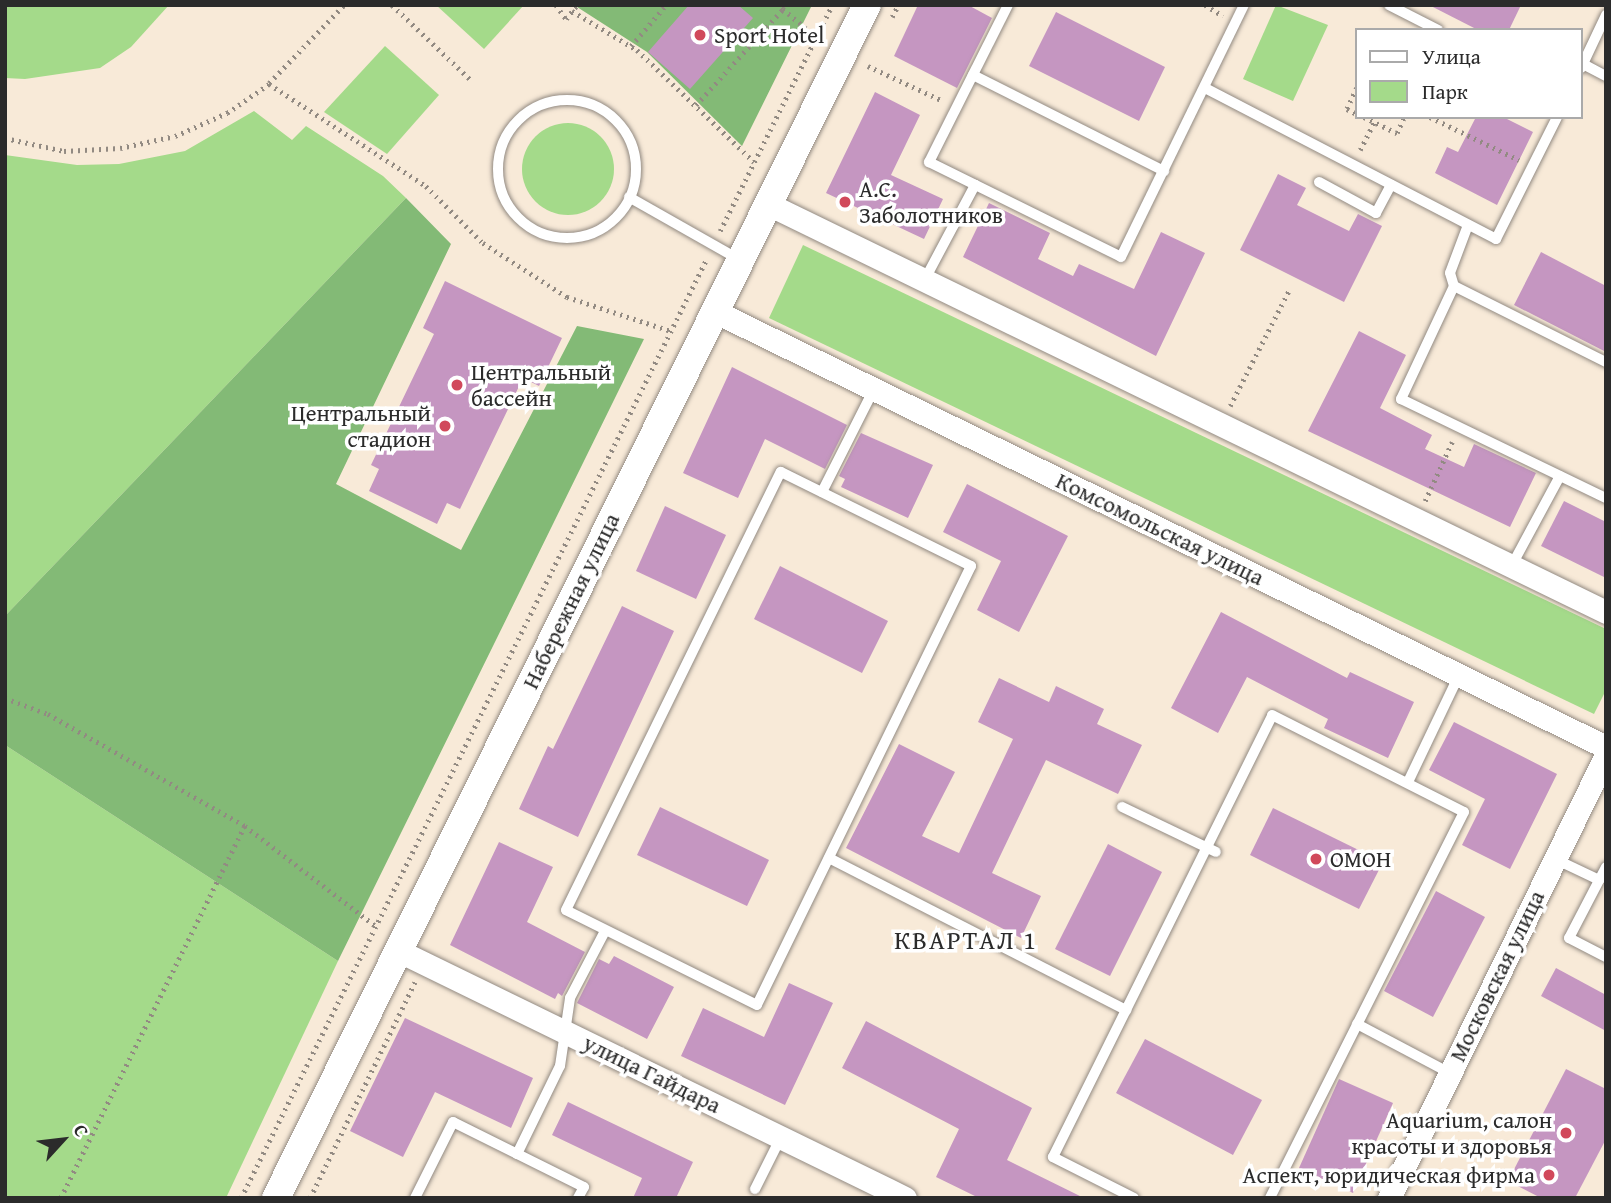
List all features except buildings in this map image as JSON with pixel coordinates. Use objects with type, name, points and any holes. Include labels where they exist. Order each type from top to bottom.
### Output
[{"type":"street","name":"Набережная улица","points":[[276,1198],[867,5]]},
{"type":"street","points":[[768,204],[1606,612]]},
{"type":"street","name":"Комсомольская улица","points":[[714,311],[1606,747]]},
{"type":"street","name":"Московская улица","points":[[1389,1198],[1606,755]]},
{"type":"street","name":"улица Гайдара","points":[[399,951],[905,1198]]},
{"type":"lane","points":[[1008,5],[929,162],[1121,257],[1244,5]]},
{"type":"lane","points":[[1389,5],[1434,28]]},
{"type":"lane","points":[[1583,64],[1606,15]]},
{"type":"lane","points":[[1583,66],[1606,76]]},
{"type":"lane","points":[[973,75],[1164,171]]},
{"type":"lane","points":[[1205,88],[1496,239],[1556,119]]},
{"type":"lane","points":[[574,99],[596,106],[615,119],[629,138],[636,160],[629,197],[613,221],[593,233],[572,238],[549,236],[528,227],[512,212],[497,170],[501,146],[512,126],[540,106],[574,99]]},
{"type":"lane","points":[[1319,182],[1377,213],[1391,185]]},
{"type":"lane","points":[[924,281],[975,185]]},
{"type":"lane","points":[[629,197],[740,260]]},
{"type":"lane","points":[[1468,225],[1450,273],[1454,286],[1401,399],[1606,498]]},
{"type":"lane","points":[[1454,286],[1606,362]]},
{"type":"lane","points":[[822,492],[874,389]]},
{"type":"lane","points":[[781,472],[971,566],[829,858],[757,1005],[566,910],[781,472]]},
{"type":"lane","points":[[1512,565],[1560,477]]},
{"type":"lane","points":[[1408,782],[1459,676]]},
{"type":"lane","points":[[1134,1198],[1053,1157],[1126,1010],[1211,849],[1272,715],[1464,812],[1270,1198]]},
{"type":"lane","points":[[1122,807],[1211,849]]},
{"type":"lane","points":[[829,858],[1126,1010]]},
{"type":"lane","points":[[1555,859],[1599,880]]},
{"type":"lane","points":[[1606,867],[1569,938],[1606,957]]},
{"type":"lane","points":[[517,1153],[560,1066],[563,1031],[570,998],[606,931]]},
{"type":"lane","points":[[1357,1024],[1450,1073]]},
{"type":"lane","points":[[415,1198],[453,1122],[584,1187],[578,1198]]},
{"type":"lane","points":[[755,1189],[781,1137]]},
{"type":"path","points":[[5,138],[64,151],[120,148],[174,136],[227,113],[269,83],[344,5]]},
{"type":"path","points":[[392,5],[471,80]]},
{"type":"path","points":[[556,5],[566,19],[577,5]]},
{"type":"path","points":[[631,46],[666,5]]},
{"type":"path","points":[[241,1198],[832,5]]},
{"type":"path","points":[[696,105],[781,7],[816,37]]},
{"type":"path","points":[[572,10],[631,46],[754,162]]},
{"type":"path","points":[[868,66],[957,107]]},
{"type":"path","points":[[269,83],[426,186],[483,243],[566,297],[671,331]]},
{"type":"path","points":[[1356,90],[1347,109],[1356,114]]},
{"type":"path","points":[[1368,119],[1397,133],[1403,119]]},
{"type":"path","points":[[1434,119],[1532,167]]},
{"type":"path","points":[[1352,164],[1374,122]]},
{"type":"path","points":[[1228,410],[1289,290]]},
{"type":"path","points":[[1423,505],[1458,427]]},
{"type":"path","points":[[5,698],[48,714],[245,827],[376,926]]},
{"type":"path","points":[[61,1198],[245,827]]},
{"type":"green space","points":[[5,5],[169,5],[131,47],[100,68],[25,79],[5,78]]},
{"type":"green space","points":[[436,5],[524,5],[484,49]]},
{"type":"green space","points":[[574,5],[812,5],[742,146],[647,52]]},
{"type":"green space","points":[[1276,5],[1328,25],[1293,101],[1243,79]]},
{"type":"green space","points":[[385,46],[439,95],[387,154],[324,112]]},
{"type":"green space","points":[[254,111],[292,140],[306,126],[383,176],[406,198],[5,616],[5,155],[77,165],[119,164],[185,151]]},
{"type":"green space","points":[[568,123],[586,126],[601,136],[611,151],[614,169],[611,187],[601,202],[586,212],[568,215],[550,212],[535,202],[525,187],[522,169],[525,151],[535,136],[550,126]]},
{"type":"green space","points":[[406,198],[451,244],[336,484],[461,550],[577,326],[644,339],[338,961],[5,745],[5,616]]},
{"type":"green space","points":[[803,245],[1606,629],[1606,690],[1594,714],[769,318]]},
{"type":"green space","points":[[5,745],[338,961],[226,1198],[5,1198]]},
{"type":"place","name":"Sport Hotel","points":[[700,35]]},
{"type":"place","name":"А.С. Заболотников","points":[[845,202]]},
{"type":"place","name":"Центральный бассейн","points":[[457,385]]},
{"type":"place","name":"Центральный стадион","points":[[445,426]]},
{"type":"place","name":"ОМОН","points":[[1316,859]]},
{"type":"place","name":"Aquarium, салон красоты и здоровья","points":[[1566,1133]]},
{"type":"place","name":"Аспект, юридическая фирма","points":[[1549,1175]]},
{"type":"district","name":"КВАРТАЛ 1","points":[[966,940]]}]
